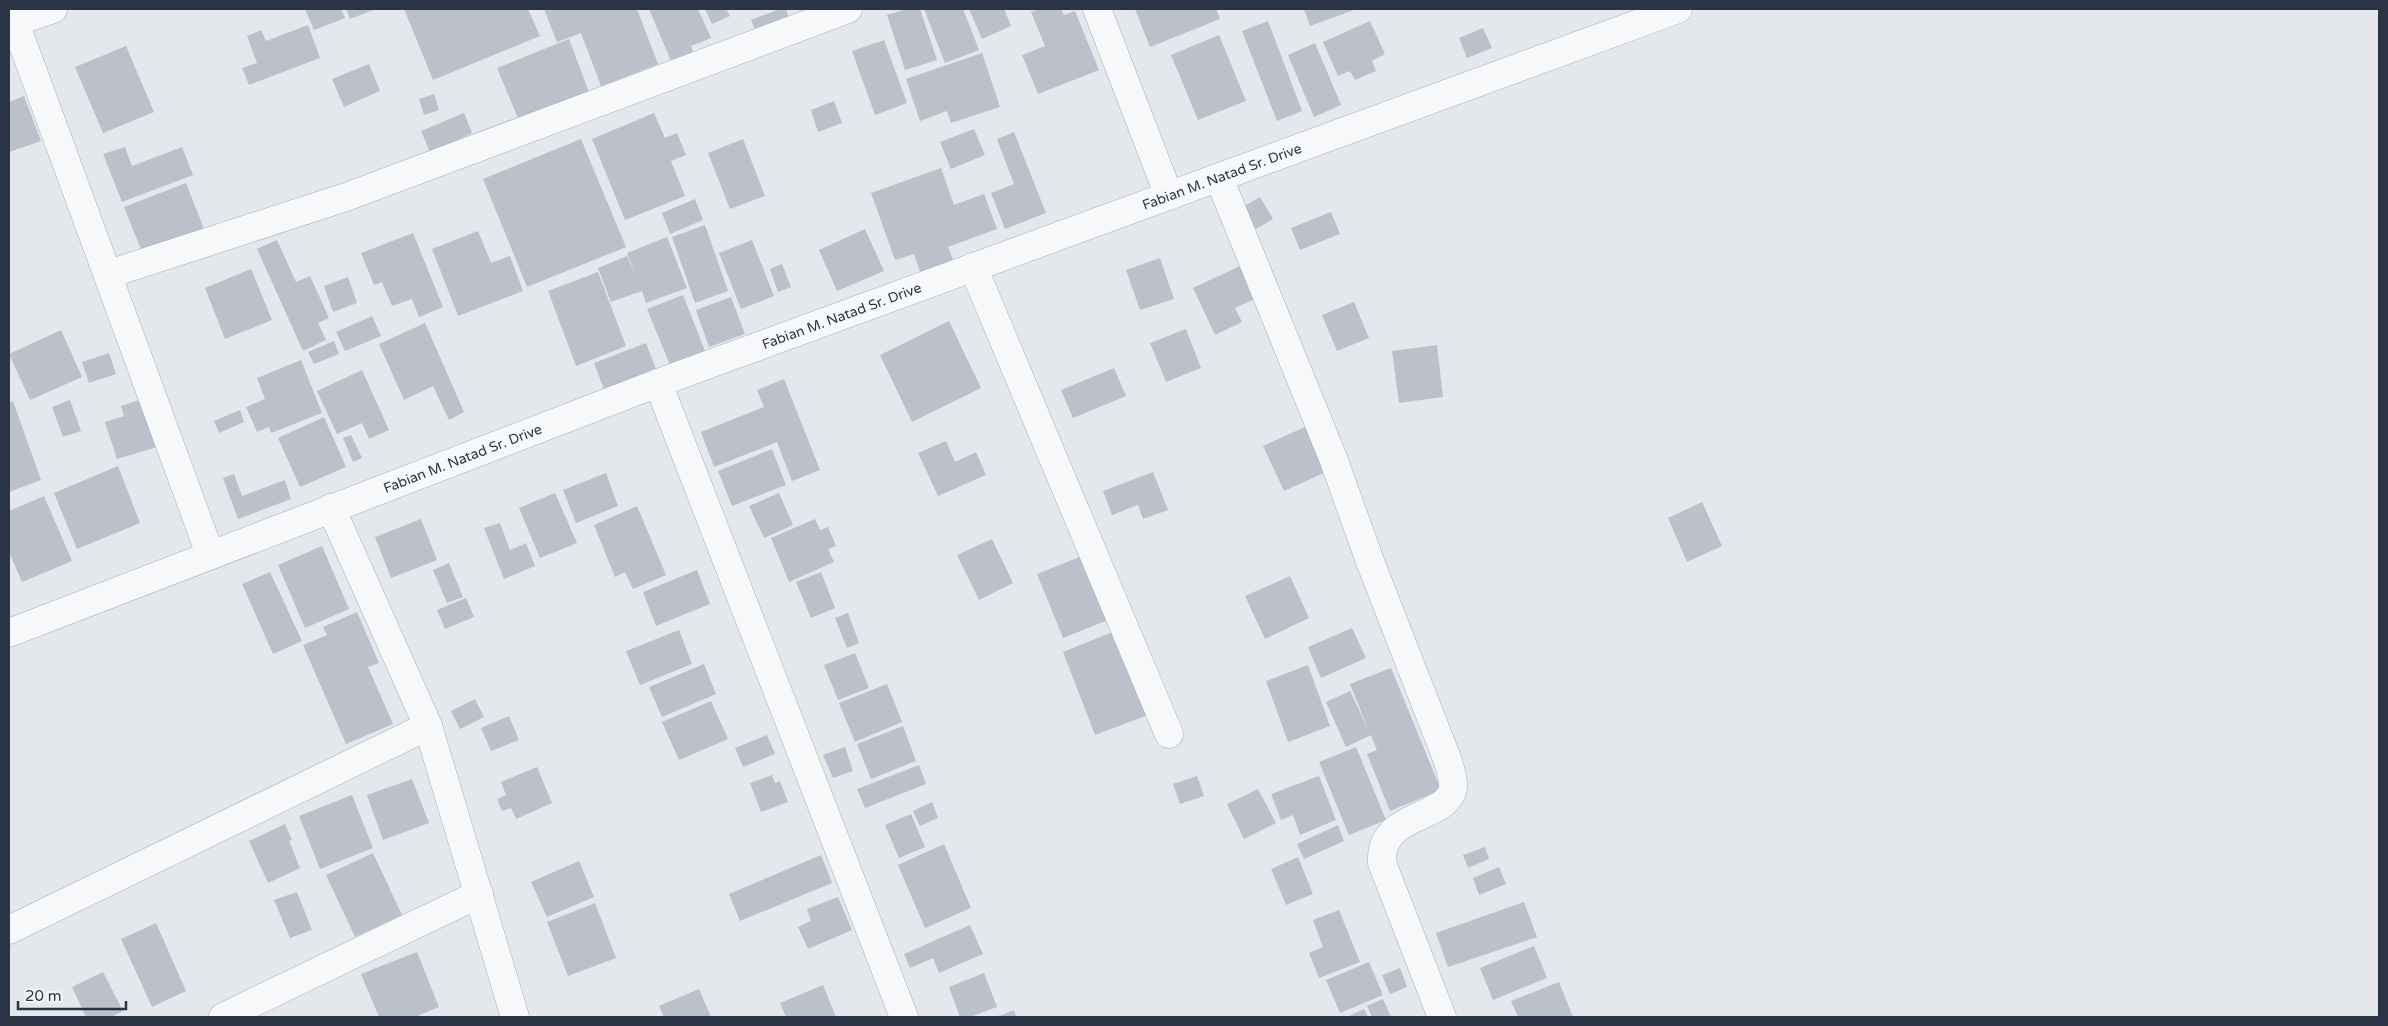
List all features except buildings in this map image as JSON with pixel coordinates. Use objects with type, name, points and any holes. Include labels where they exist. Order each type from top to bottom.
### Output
[{"type":"street","points":[[53,9],[13,16],[210,554]]},
{"type":"street","points":[[109,274],[346,197],[848,9]]},
{"type":"street","points":[[1097,9],[1169,196]]},
{"type":"street","name":"Fabian M. Natad Sr. Drive","points":[[9,633],[658,383],[1678,9]]},
{"type":"street","points":[[1219,178],[1333,458],[1371,564],[1448,761],[1453,788],[1447,801],[1397,827],[1384,843],[1382,854],[1382,863],[1442,1017]]},
{"type":"street","points":[[973,267],[1169,734]]},
{"type":"street","points":[[658,383],[904,1017]]},
{"type":"street","points":[[331,508],[428,726],[515,1017]]},
{"type":"street","points":[[9,930],[428,726]]},
{"type":"street","points":[[223,1017],[479,894]]}]
